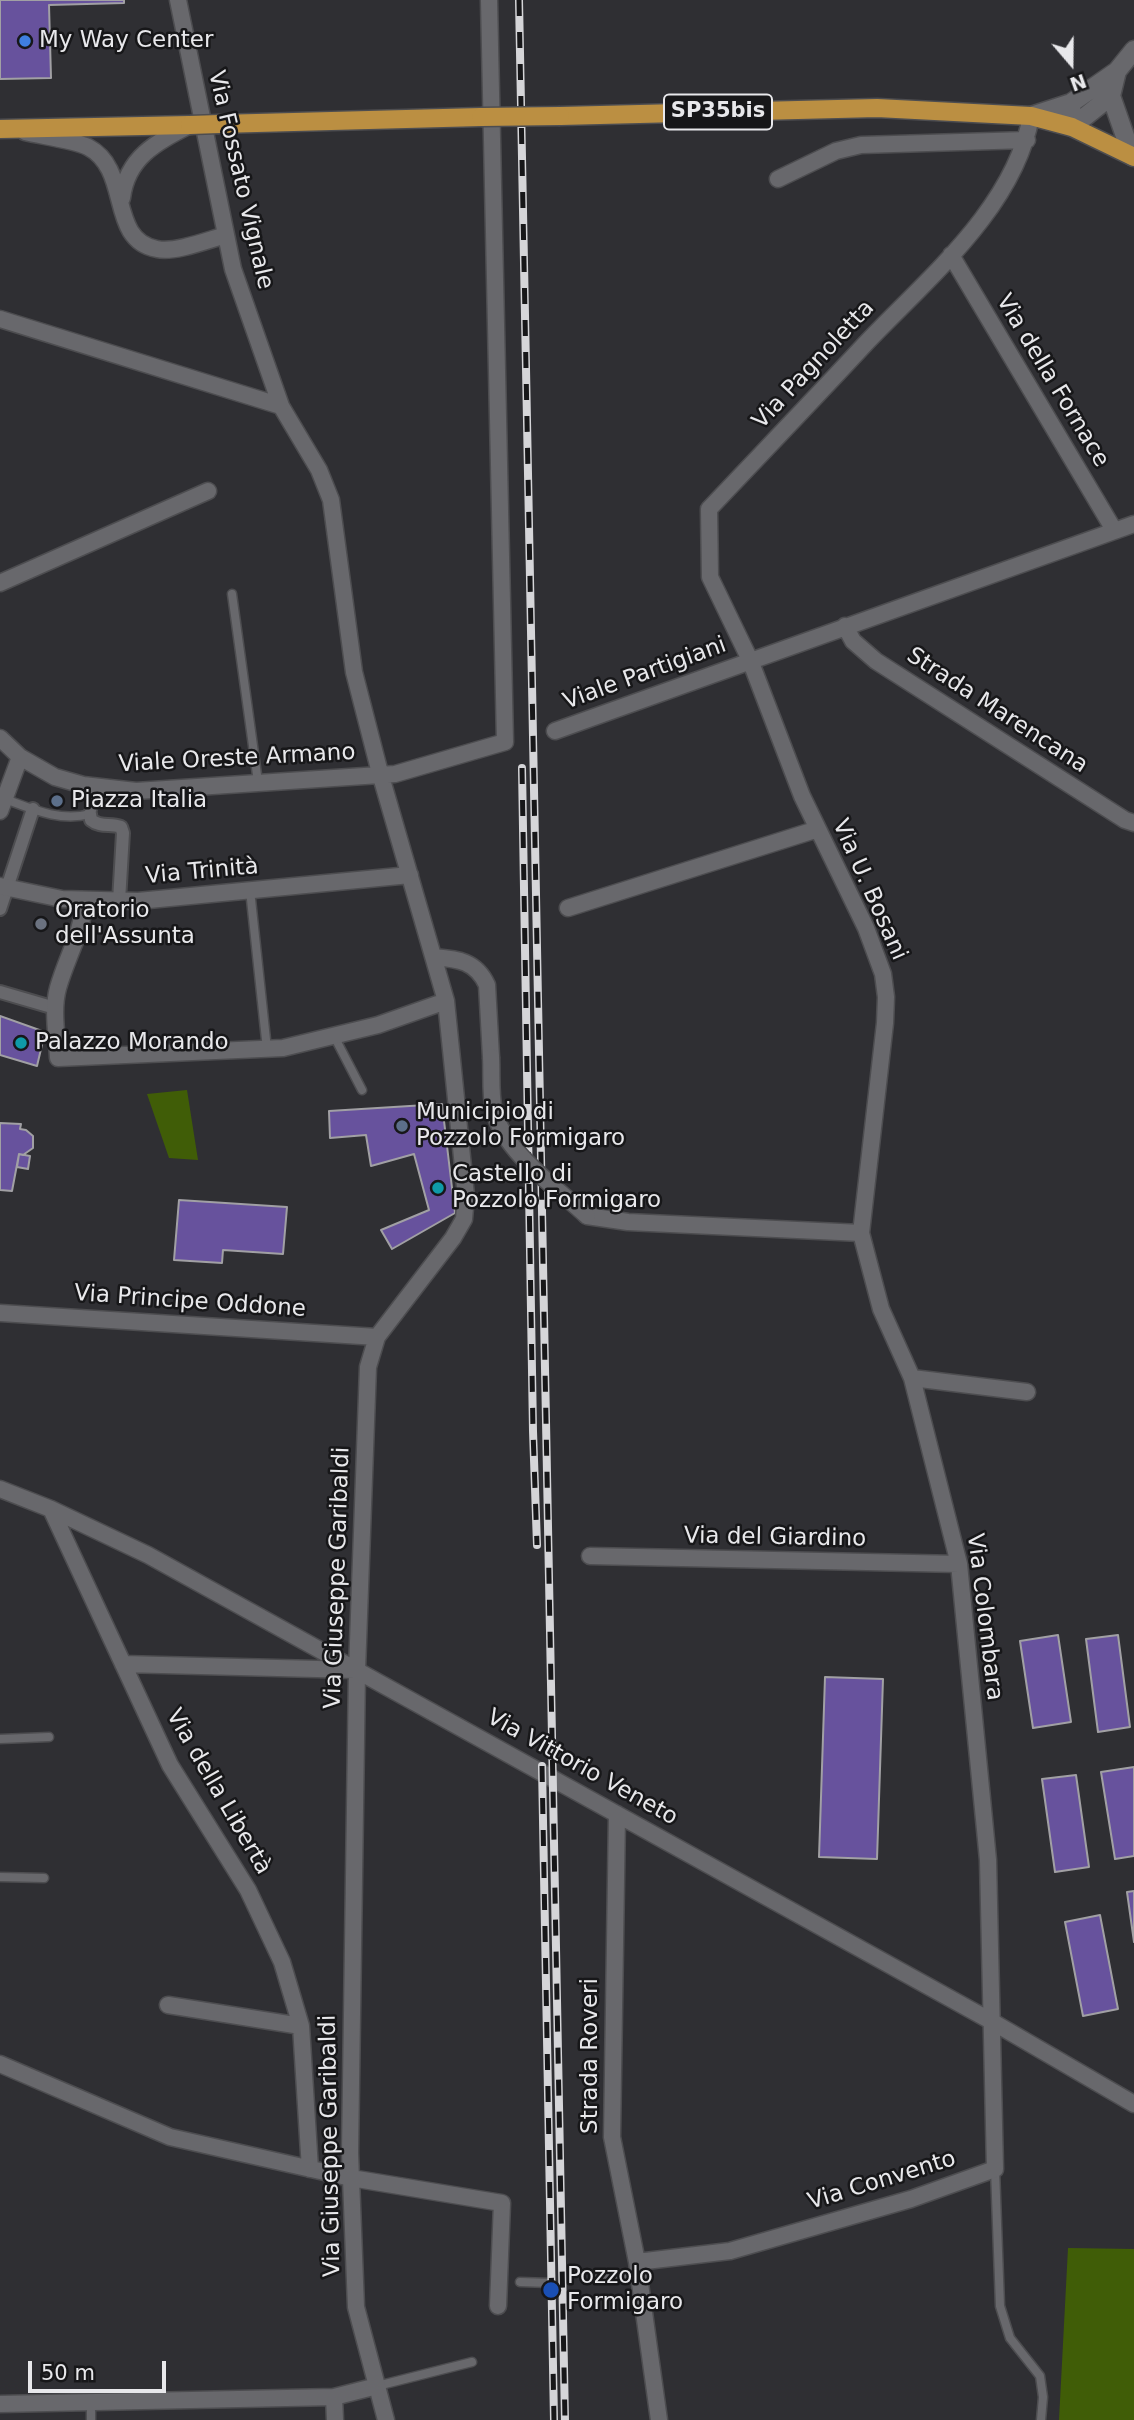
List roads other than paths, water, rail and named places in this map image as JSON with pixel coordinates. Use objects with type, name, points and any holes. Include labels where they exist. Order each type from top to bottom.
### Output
[{"type":"main road","name":"SP35bis","points":[[7,129],[877,108],[1031,116],[1072,127],[1133,157]]},
{"type":"street","name":"Via Fossato Vignale","points":[[178,0],[233,269],[281,406],[319,470],[331,500],[354,672],[380,773]]},
{"type":"street","name":"Viale Oreste Armano","points":[[0,738],[20,757],[55,777],[97,787],[136,791],[396,774],[505,742],[489,0]]},
{"type":"street","points":[[1031,116],[1071,103],[1117,71],[1134,50]]},
{"type":"street","points":[[1117,71],[1111,96],[1133,157]]},
{"type":"street","points":[[1072,127],[1111,96]]},
{"type":"street","points":[[1071,103],[1072,127]]},
{"type":"street","name":"Via Pagnoletta","points":[[750,660],[710,577],[709,509],[951,255],[993,203],[1019,160],[1027,141],[1031,116]]},
{"type":"street","points":[[121,204],[124,182],[139,159],[157,142],[190,125]]},
{"type":"street","points":[[7,129],[89,147],[106,164],[117,183],[125,226],[137,241],[158,250],[226,235]]},
{"type":"street","points":[[778,179],[836,150],[861,145],[1027,141]]},
{"type":"street","name":"Via della Fornace","points":[[951,255],[1114,530]]},
{"type":"street","points":[[0,319],[281,406]]},
{"type":"street","points":[[0,583],[208,491]]},
{"type":"street","name":"Viale Partigiani","points":[[555,731],[1134,524]]},
{"type":"street","name":"Strada Marencana","points":[[845,626],[853,641],[876,661],[1125,820],[1134,823]]},
{"type":"street","name":"Via U. Bosani","points":[[750,660],[802,796],[866,928],[883,974],[886,997],[883,1036],[860,1233]]},
{"type":"street","points":[[2,805],[20,757]]},
{"type":"street","name":"Via Giuseppe Garibaldi","points":[[380,773],[446,1001],[466,1196],[464,1219],[453,1238],[377,1337],[368,1367],[357,1670],[351,2178],[356,2307],[386,2420]]},
{"type":"street","points":[[0,909],[3,887],[33,809]]},
{"type":"street","points":[[90,814],[98,825],[121,827],[120,901]]},
{"type":"street","points":[[568,908],[818,829]]},
{"type":"street","name":"Via Trinità","points":[[3,887],[62,899],[138,901],[410,875]]},
{"type":"street","points":[[85,900],[83,923],[58,990],[55,1008],[58,1058],[284,1048],[378,1026],[446,1001]]},
{"type":"street","points":[[434,957],[456,959],[473,965],[482,975],[487,985],[494,1109],[505,1137],[510,1145],[587,1216],[628,1222],[860,1233]]},
{"type":"street","points":[[0,992],[55,1008]]},
{"type":"street","name":"Via Colombara","points":[[860,1233],[881,1309],[912,1378],[959,1564],[988,1860],[991,2021]]},
{"type":"street","name":"Via Principe Oddone","points":[[0,1313],[377,1337]]},
{"type":"street","points":[[912,1378],[1027,1392]]},
{"type":"street","name":"Via Vittorio Veneto","points":[[0,1489],[51,1509],[148,1555],[991,2021],[1134,2104]]},
{"type":"street","name":"Via della Libertà","points":[[51,1509],[170,1765],[248,1890],[282,1962],[301,2026],[310,2169]]},
{"type":"street","name":"Via del Giardino","points":[[590,1556],[959,1564]]},
{"type":"street","points":[[123,1664],[357,1670]]},
{"type":"street","name":"Strada Roveri","points":[[617,1814],[612,2137],[659,2420]]},
{"type":"street","points":[[168,2005],[301,2026]]},
{"type":"street","points":[[991,2021],[995,2169]]},
{"type":"street","points":[[0,2064],[170,2137],[351,2178],[502,2203],[498,2306]]},
{"type":"street","name":"Via Convento","points":[[633,2268],[730,2250],[911,2199],[995,2169]]},
{"type":"street","points":[[0,2404],[334,2397],[377,2386]]},
{"type":"street","points":[[334,2397],[335,2420]]},
{"type":"lane","points":[[232,594],[258,782]]},
{"type":"lane","points":[[2,805],[56,815],[83,816],[90,814],[93,808],[97,787]]},
{"type":"lane","points":[[250,890],[267,1049]]},
{"type":"lane","points":[[334,1036],[362,1090]]},
{"type":"lane","points":[[0,1739],[49,1737]]},
{"type":"lane","points":[[0,1877],[44,1878]]},
{"type":"lane","points":[[995,2169],[1000,2306],[1010,2338],[1040,2376],[1041,2420]]},
{"type":"lane","points":[[598,2279],[633,2268]]},
{"type":"lane","points":[[520,2282],[550,2283]]},
{"type":"lane","points":[[377,2386],[472,2362]]},
{"type":"lane","points":[[91,2402],[92,2420]]},
{"type":"railway","points":[[519,0],[565,2420]]},
{"type":"railway","points":[[522,768],[537,1545]]},
{"type":"railway","points":[[542,1766],[554,2420]]},
{"type":"place","name":"My Way Center","points":[[25,41]]},
{"type":"place","name":"Piazza Italia","points":[[57,801]]},
{"type":"place","name":"Oratorio dell'Assunta","points":[[41,924]]},
{"type":"place","name":"Palazzo Morando","points":[[21,1043]]},
{"type":"place","name":"Municipio di Pozzolo Formigaro","points":[[402,1126]]},
{"type":"place","name":"Castello di Pozzolo Formigaro","points":[[438,1188]]},
{"type":"place","name":"Pozzolo Formigaro","points":[[551,2290]]}]
